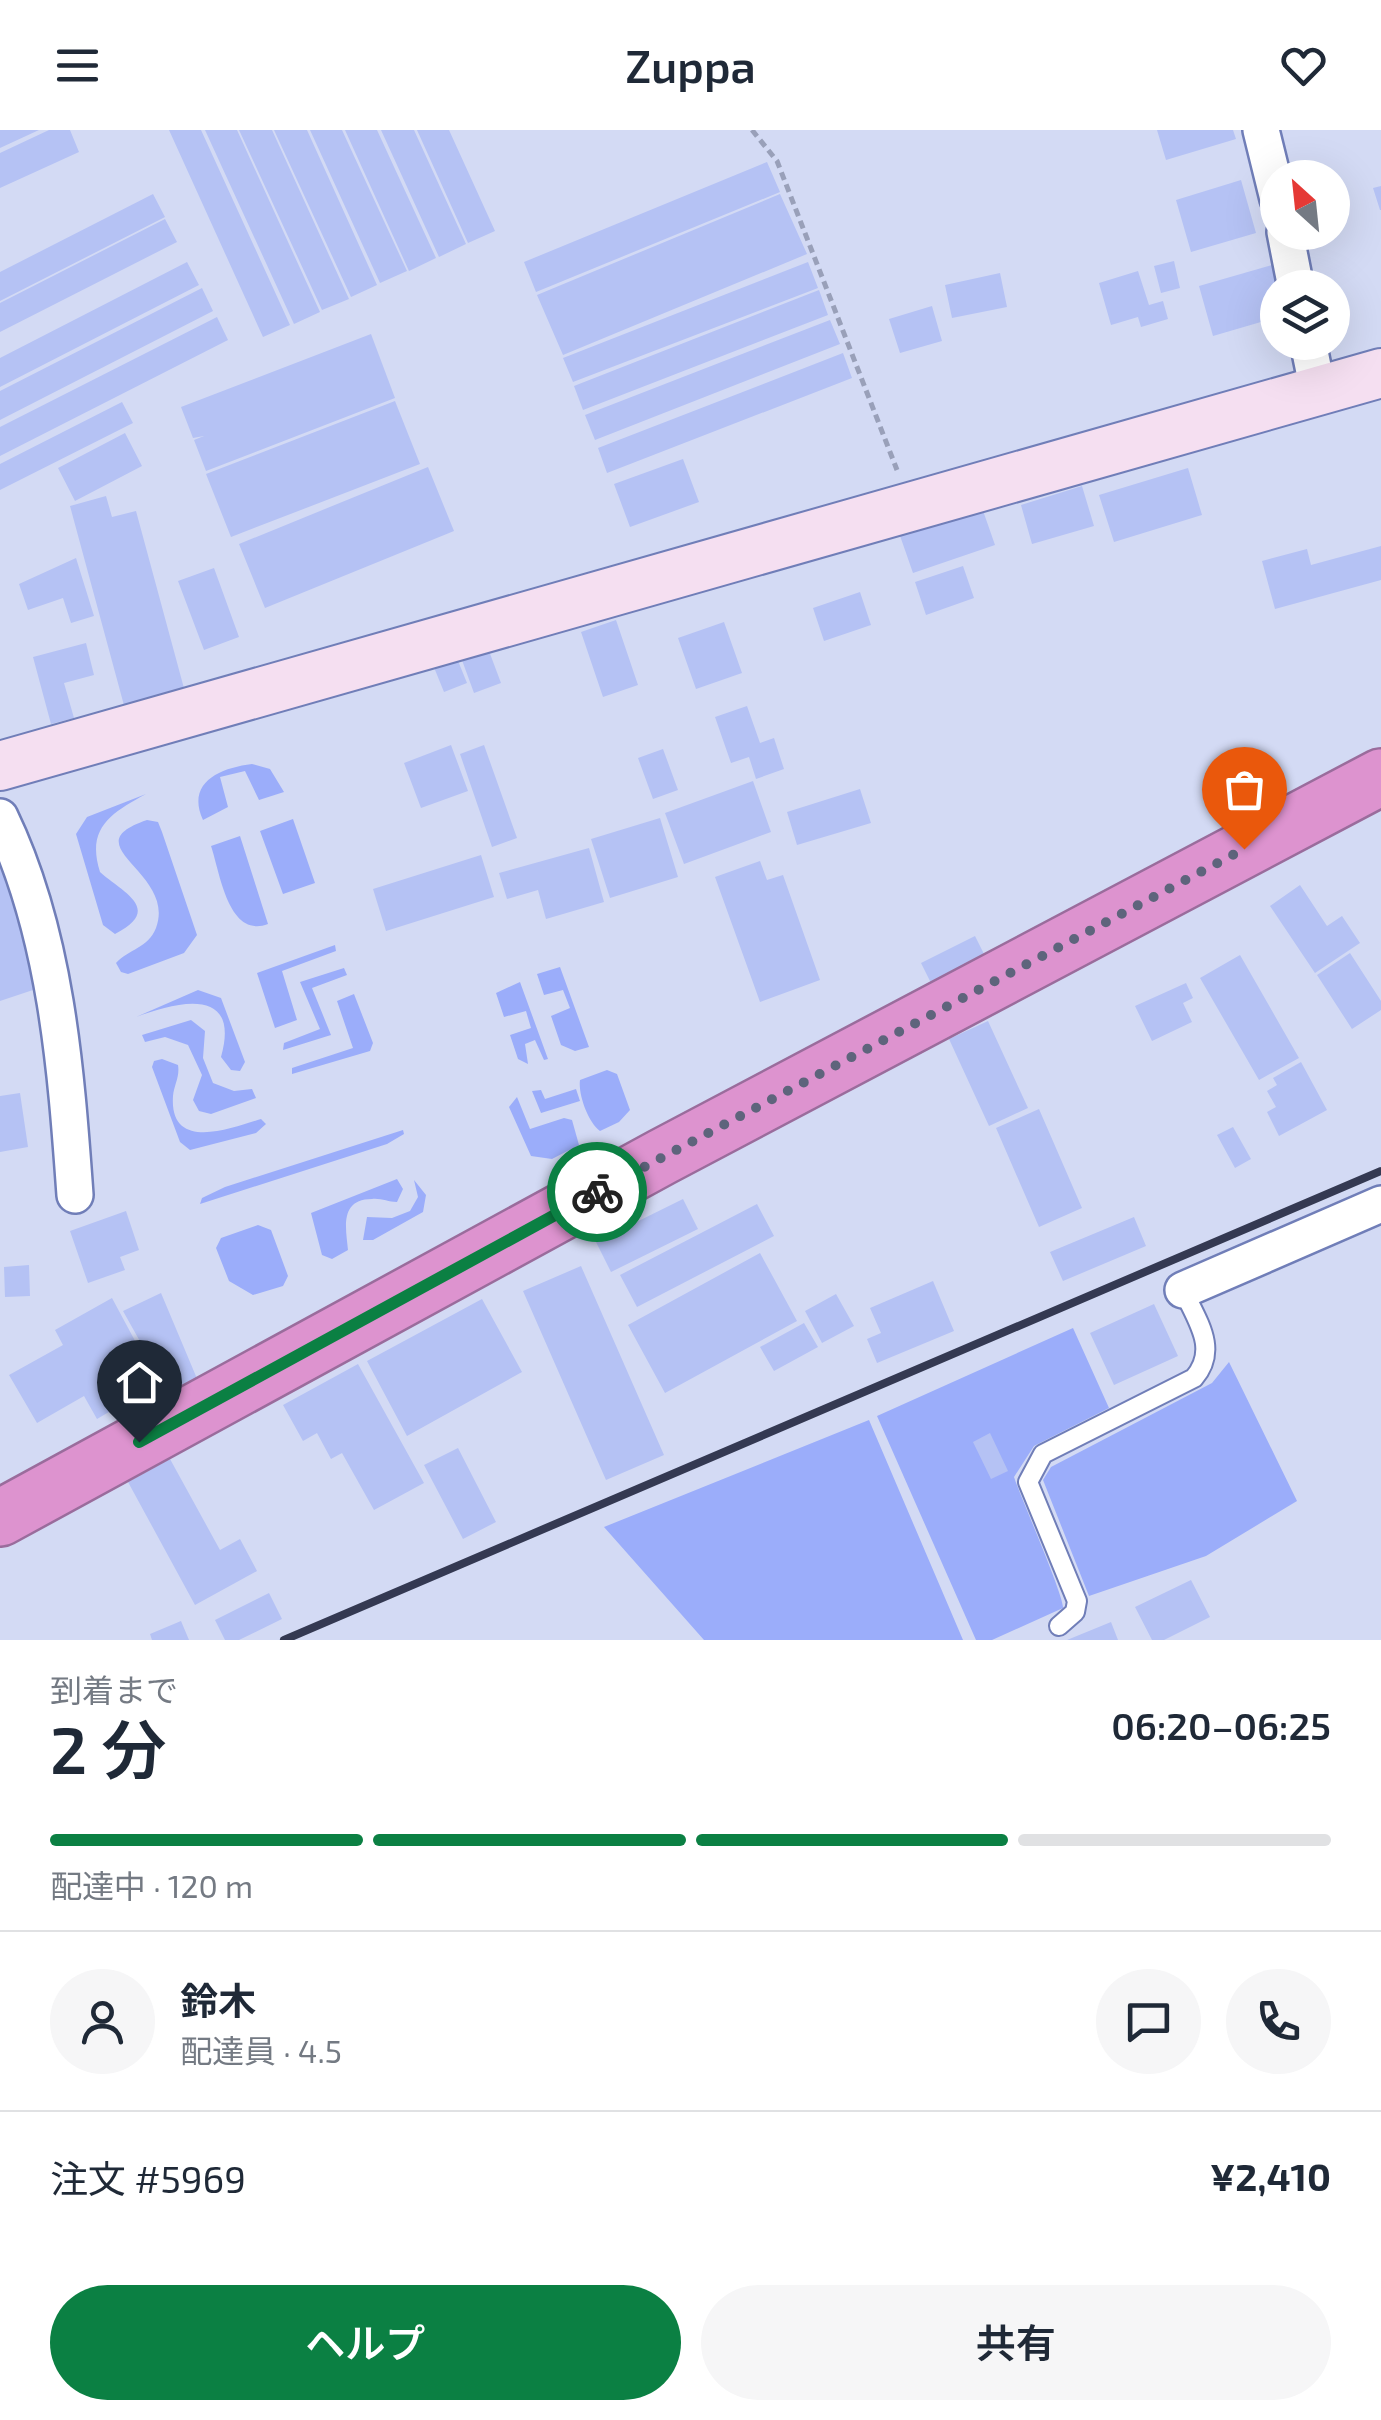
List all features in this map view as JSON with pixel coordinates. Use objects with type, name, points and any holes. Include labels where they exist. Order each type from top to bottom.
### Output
[{"type":"highway","points":[[0,1518],[662,1157],[1381,777]]},
{"type":"street","points":[[1261,130],[1268,160]]},
{"type":"street","points":[[1312,360],[1318,391]]},
{"type":"street","points":[[0,766],[1381,373]]},
{"type":"street","points":[[0,817],[47,958],[67,1082],[74,1195]]},
{"type":"street","points":[[1183,1290],[1381,1204]]},
{"type":"lane","points":[[1059,1626],[1075,1612],[1077,1601],[1028,1482],[1043,1454],[1194,1378],[1206,1364],[1208,1349],[1183,1290]]},
{"type":"path","points":[[752,130],[778,161],[912,507]]},
{"type":"shaded area","points":[[252,764],[270,769],[284,792],[259,800],[245,771],[220,777],[228,807],[203,820],[199,807],[202,787],[228,769]]},
{"type":"shaded area","points":[[146,794],[112,815],[96,844],[100,872],[127,894],[138,909],[129,925],[115,934],[103,925],[76,834],[87,817]]},
{"type":"shaded area","points":[[293,819],[315,883],[283,894],[260,831]]},
{"type":"shaded area","points":[[147,820],[158,822],[197,935],[184,953],[128,974],[121,972],[116,963],[153,935],[158,908],[153,891],[122,851],[119,840],[126,830]]},
{"type":"shaded area","points":[[240,836],[268,924],[254,926],[243,922],[222,886],[211,846]]},
{"type":"shaded area","points":[[335,945],[336,951],[282,971],[297,1020],[275,1028],[257,973]]},
{"type":"shaded area","points":[[560,967],[589,1047],[575,1051],[561,1045],[551,1016],[570,1008],[563,990],[544,995],[537,974]]},
{"type":"shaded area","points":[[344,968],[347,975],[312,988],[331,1035],[283,1050],[284,1043],[320,1029],[300,982]]},
{"type":"shaded area","points":[[520,982],[548,1059],[544,1060],[535,1040],[525,1044],[528,1064],[518,1059],[510,1035],[531,1028],[526,1011],[504,1017],[496,993]]},
{"type":"shaded area","points":[[198,990],[221,998],[245,1062],[240,1071],[231,1070],[221,1057],[225,1034],[222,1019],[214,1009],[187,1004],[136,1017]]},
{"type":"shaded area","points":[[354,994],[373,1043],[370,1051],[292,1074],[292,1068],[353,1048],[337,1001]]},
{"type":"shaded area","points":[[191,1020],[205,1031],[203,1058],[213,1083],[234,1091],[252,1089],[256,1098],[211,1114],[199,1111],[193,1100],[202,1075],[188,1045],[165,1037],[145,1042],[142,1035]]},
{"type":"shaded area","points":[[162,1059],[178,1065],[173,1096],[174,1114],[181,1125],[205,1132],[261,1119],[266,1124],[256,1133],[190,1150],[180,1142],[152,1067],[154,1061]]},
{"type":"shaded area","points":[[607,1070],[617,1074],[630,1110],[619,1122],[600,1131],[585,1107],[580,1080]]},
{"type":"shaded area","points":[[576,1089],[580,1101],[541,1113],[532,1091],[541,1090],[545,1099]]},
{"type":"shaded area","points":[[517,1097],[530,1129],[564,1118],[572,1120],[579,1145],[552,1159],[531,1156],[509,1107]]},
{"type":"shaded area","points":[[403,1130],[404,1134],[387,1144],[200,1204],[202,1198],[225,1187]]},
{"type":"shaded area","points":[[397,1179],[403,1189],[397,1202],[375,1199],[354,1204],[347,1217],[348,1250],[332,1259],[322,1255],[311,1213]]},
{"type":"shaded area","points":[[414,1180],[426,1195],[423,1212],[373,1240],[363,1240],[367,1217],[392,1218],[410,1211],[418,1197]]},
{"type":"shaded area","points":[[258,1225],[271,1230],[288,1276],[283,1286],[253,1295],[229,1281],[216,1248],[221,1238]]},
{"type":"shaded area","points":[[1073,1328],[1109,1408],[1034,1446],[1014,1477],[1063,1608],[992,1640],[976,1640],[877,1416]]},
{"type":"shaded area","points":[[1229,1362],[1297,1501],[1206,1556],[1089,1596],[1043,1480],[1051,1467],[1212,1383]]},
{"type":"shaded area","points":[[869,1420],[963,1640],[704,1640],[604,1527]]},
{"type":"building","points":[[0,130],[39,130],[0,148]]},
{"type":"building","points":[[49,130],[70,130],[79,152],[0,188],[0,153]]},
{"type":"building","points":[[169,130],[201,130],[290,325],[263,337]]},
{"type":"building","points":[[205,130],[237,130],[320,312],[294,324]]},
{"type":"building","points":[[239,130],[272,130],[349,299],[322,310]]},
{"type":"building","points":[[274,130],[307,130],[377,285],[351,297]]},
{"type":"building","points":[[310,130],[342,130],[407,271],[380,283]]},
{"type":"building","points":[[345,130],[377,130],[436,258],[409,271]]},
{"type":"building","points":[[381,130],[414,130],[466,244],[439,257]]},
{"type":"building","points":[[417,130],[449,130],[495,231],[468,243]]},
{"type":"building","points":[[1157,130],[1233,130],[1236,139],[1166,160]]},
{"type":"building","points":[[767,162],[780,192],[536,292],[524,262]]},
{"type":"building","points":[[1241,180],[1256,233],[1191,252],[1176,200]]},
{"type":"building","points":[[1381,186],[1381,210],[1380,210],[1373,188]]},
{"type":"building","points":[[153,194],[165,217],[0,301],[0,272]]},
{"type":"building","points":[[780,194],[807,254],[563,355],[537,295]]},
{"type":"building","points":[[165,219],[177,242],[0,332],[0,303]]},
{"type":"building","points":[[1174,261],[1180,288],[1161,293],[1154,266]]},
{"type":"building","points":[[187,262],[199,285],[0,387],[0,358]]},
{"type":"building","points":[[808,262],[818,288],[573,382],[563,358]]},
{"type":"building","points":[[1279,263],[1281,270],[1260,270],[1260,322],[1213,336],[1199,286]]},
{"type":"building","points":[[1138,271],[1149,305],[1163,301],[1168,319],[1141,327],[1138,317],[1111,325],[1099,283]]},
{"type":"building","points":[[1000,273],[1007,307],[952,318],[945,285]]},
{"type":"building","points":[[202,288],[213,311],[0,420],[0,391]]},
{"type":"building","points":[[819,290],[828,315],[583,410],[574,386]]},
{"type":"building","points":[[932,306],[942,341],[900,353],[889,319]]},
{"type":"building","points":[[217,317],[228,340],[0,456],[0,427]]},
{"type":"building","points":[[830,320],[840,344],[595,440],[585,415]]},
{"type":"building","points":[[371,334],[395,398],[206,471],[194,440],[204,436],[193,438],[181,407]]},
{"type":"building","points":[[843,353],[852,378],[607,473],[598,448]]},
{"type":"building","points":[[395,401],[420,464],[231,537],[206,474]]},
{"type":"building","points":[[122,402],[133,423],[0,490],[0,464]]},
{"type":"building","points":[[125,433],[142,466],[75,501],[58,468]]},
{"type":"building","points":[[683,459],[699,502],[630,527],[614,484]]},
{"type":"building","points":[[428,467],[454,531],[265,608],[239,544]]},
{"type":"building","points":[[1188,468],[1202,515],[1114,542],[1099,495]]},
{"type":"building","points":[[1082,486],[1094,526],[1032,544],[1021,505]]},
{"type":"building","points":[[106,496],[112,517],[136,511],[185,692],[125,709],[70,506]]},
{"type":"building","points":[[980,502],[995,545],[913,573],[898,530]]},
{"type":"building","points":[[1381,546],[1381,580],[1275,609],[1262,561],[1307,549],[1311,565]]},
{"type":"building","points":[[76,558],[94,616],[71,623],[63,598],[28,610],[19,584]]},
{"type":"building","points":[[963,566],[974,598],[926,615],[915,582]]},
{"type":"building","points":[[214,568],[239,637],[204,650],[178,581]]},
{"type":"building","points":[[860,592],[871,625],[824,641],[813,608]]},
{"type":"building","points":[[616,620],[638,685],[603,697],[581,632]]},
{"type":"building","points":[[724,622],[742,673],[696,689],[678,638]]},
{"type":"building","points":[[86,643],[94,675],[64,683],[74,718],[51,724],[33,657]]},
{"type":"building","points":[[486,643],[501,683],[474,693],[459,652]]},
{"type":"building","points":[[454,651],[467,683],[444,692],[431,660]]},
{"type":"building","points":[[747,706],[760,743],[774,738],[784,769],[756,779],[749,757],[731,763],[715,717]]},
{"type":"building","points":[[451,745],[468,791],[421,808],[404,763]]},
{"type":"building","points":[[484,745],[517,838],[492,847],[460,754]]},
{"type":"building","points":[[663,749],[678,790],[653,799],[638,758]]},
{"type":"building","points":[[753,781],[771,832],[684,864],[665,813]]},
{"type":"building","points":[[860,789],[871,823],[797,845],[787,812]]},
{"type":"building","points":[[660,818],[678,877],[610,898],[591,839]]},
{"type":"building","points":[[0,847],[45,986],[0,1001]]},
{"type":"building","points":[[589,848],[604,902],[546,919],[538,890],[507,899],[499,873]]},
{"type":"building","points":[[481,855],[494,897],[386,931],[373,889]]},
{"type":"building","points":[[760,861],[767,880],[783,875],[820,980],[760,1002],[715,877]]},
{"type":"building","points":[[1300,885],[1327,926],[1342,916],[1360,943],[1315,973],[1270,906]]},
{"type":"building","points":[[975,936],[988,962],[934,989],[921,963]]},
{"type":"building","points":[[1350,953],[1381,1001],[1381,1010],[1352,1029],[1317,975]]},
{"type":"building","points":[[1240,955],[1299,1058],[1259,1080],[1200,978]]},
{"type":"building","points":[[1186,983],[1193,998],[1183,1003],[1192,1022],[1152,1041],[1135,1006]]},
{"type":"building","points":[[988,1021],[1028,1108],[989,1126],[949,1039]]},
{"type":"building","points":[[1301,1062],[1327,1110],[1279,1136],[1267,1112],[1276,1107],[1267,1091],[1277,1085],[1273,1078]]},
{"type":"building","points":[[20,1093],[28,1147],[0,1152],[0,1096]]},
{"type":"building","points":[[1039,1109],[1082,1208],[1039,1227],[996,1128]]},
{"type":"building","points":[[1233,1127],[1251,1159],[1235,1168],[1217,1135]]},
{"type":"building","points":[[683,1199],[698,1229],[611,1272],[596,1242]]},
{"type":"building","points":[[757,1204],[774,1236],[637,1307],[620,1275]]},
{"type":"building","points":[[126,1211],[139,1250],[120,1257],[125,1270],[88,1283],[70,1231]]},
{"type":"building","points":[[1134,1217],[1146,1246],[1063,1281],[1050,1252]]},
{"type":"building","points":[[760,1253],[797,1321],[665,1393],[628,1325]]},
{"type":"building","points":[[29,1265],[30,1296],[5,1297],[4,1267]]},
{"type":"building","points":[[581,1266],[664,1455],[606,1480],[523,1291]]},
{"type":"building","points":[[933,1281],[954,1331],[877,1363],[867,1339],[881,1333],[870,1308]]},
{"type":"building","points":[[161,1293],[198,1381],[170,1395],[123,1311]]},
{"type":"building","points":[[836,1294],[854,1326],[822,1343],[805,1311]]},
{"type":"building","points":[[112,1298],[148,1365],[116,1383],[126,1402],[97,1419],[84,1396],[37,1423],[9,1375],[63,1345],[55,1330]]},
{"type":"building","points":[[482,1299],[522,1372],[407,1436],[367,1361]]},
{"type":"building","points":[[1154,1304],[1178,1356],[1114,1385],[1090,1333]]},
{"type":"building","points":[[804,1323],[818,1347],[774,1371],[760,1347]]},
{"type":"building","points":[[358,1364],[424,1483],[374,1510],[342,1453],[331,1459],[317,1433],[303,1441],[283,1405]]},
{"type":"building","points":[[990,1433],[1008,1471],[991,1479],[973,1442]]},
{"type":"building","points":[[458,1448],[496,1522],[463,1539],[424,1465]]},
{"type":"building","points":[[170,1459],[220,1550],[240,1539],[257,1571],[195,1605],[128,1482]]},
{"type":"building","points":[[1191,1580],[1210,1617],[1164,1640],[1152,1640],[1135,1607]]},
{"type":"building","points":[[269,1593],[282,1619],[239,1640],[225,1640],[215,1620]]},
{"type":"building","points":[[181,1621],[189,1640],[152,1640],[150,1634]]},
{"type":"building","points":[[1111,1622],[1118,1640],[1067,1640]]},
{"type":"railway","points":[[284,1640],[1381,1171]]},
{"type":"way so far","points":[[597,1192],[1244,849]]},
{"type":"route","points":[[139,1442],[597,1192]]}]
